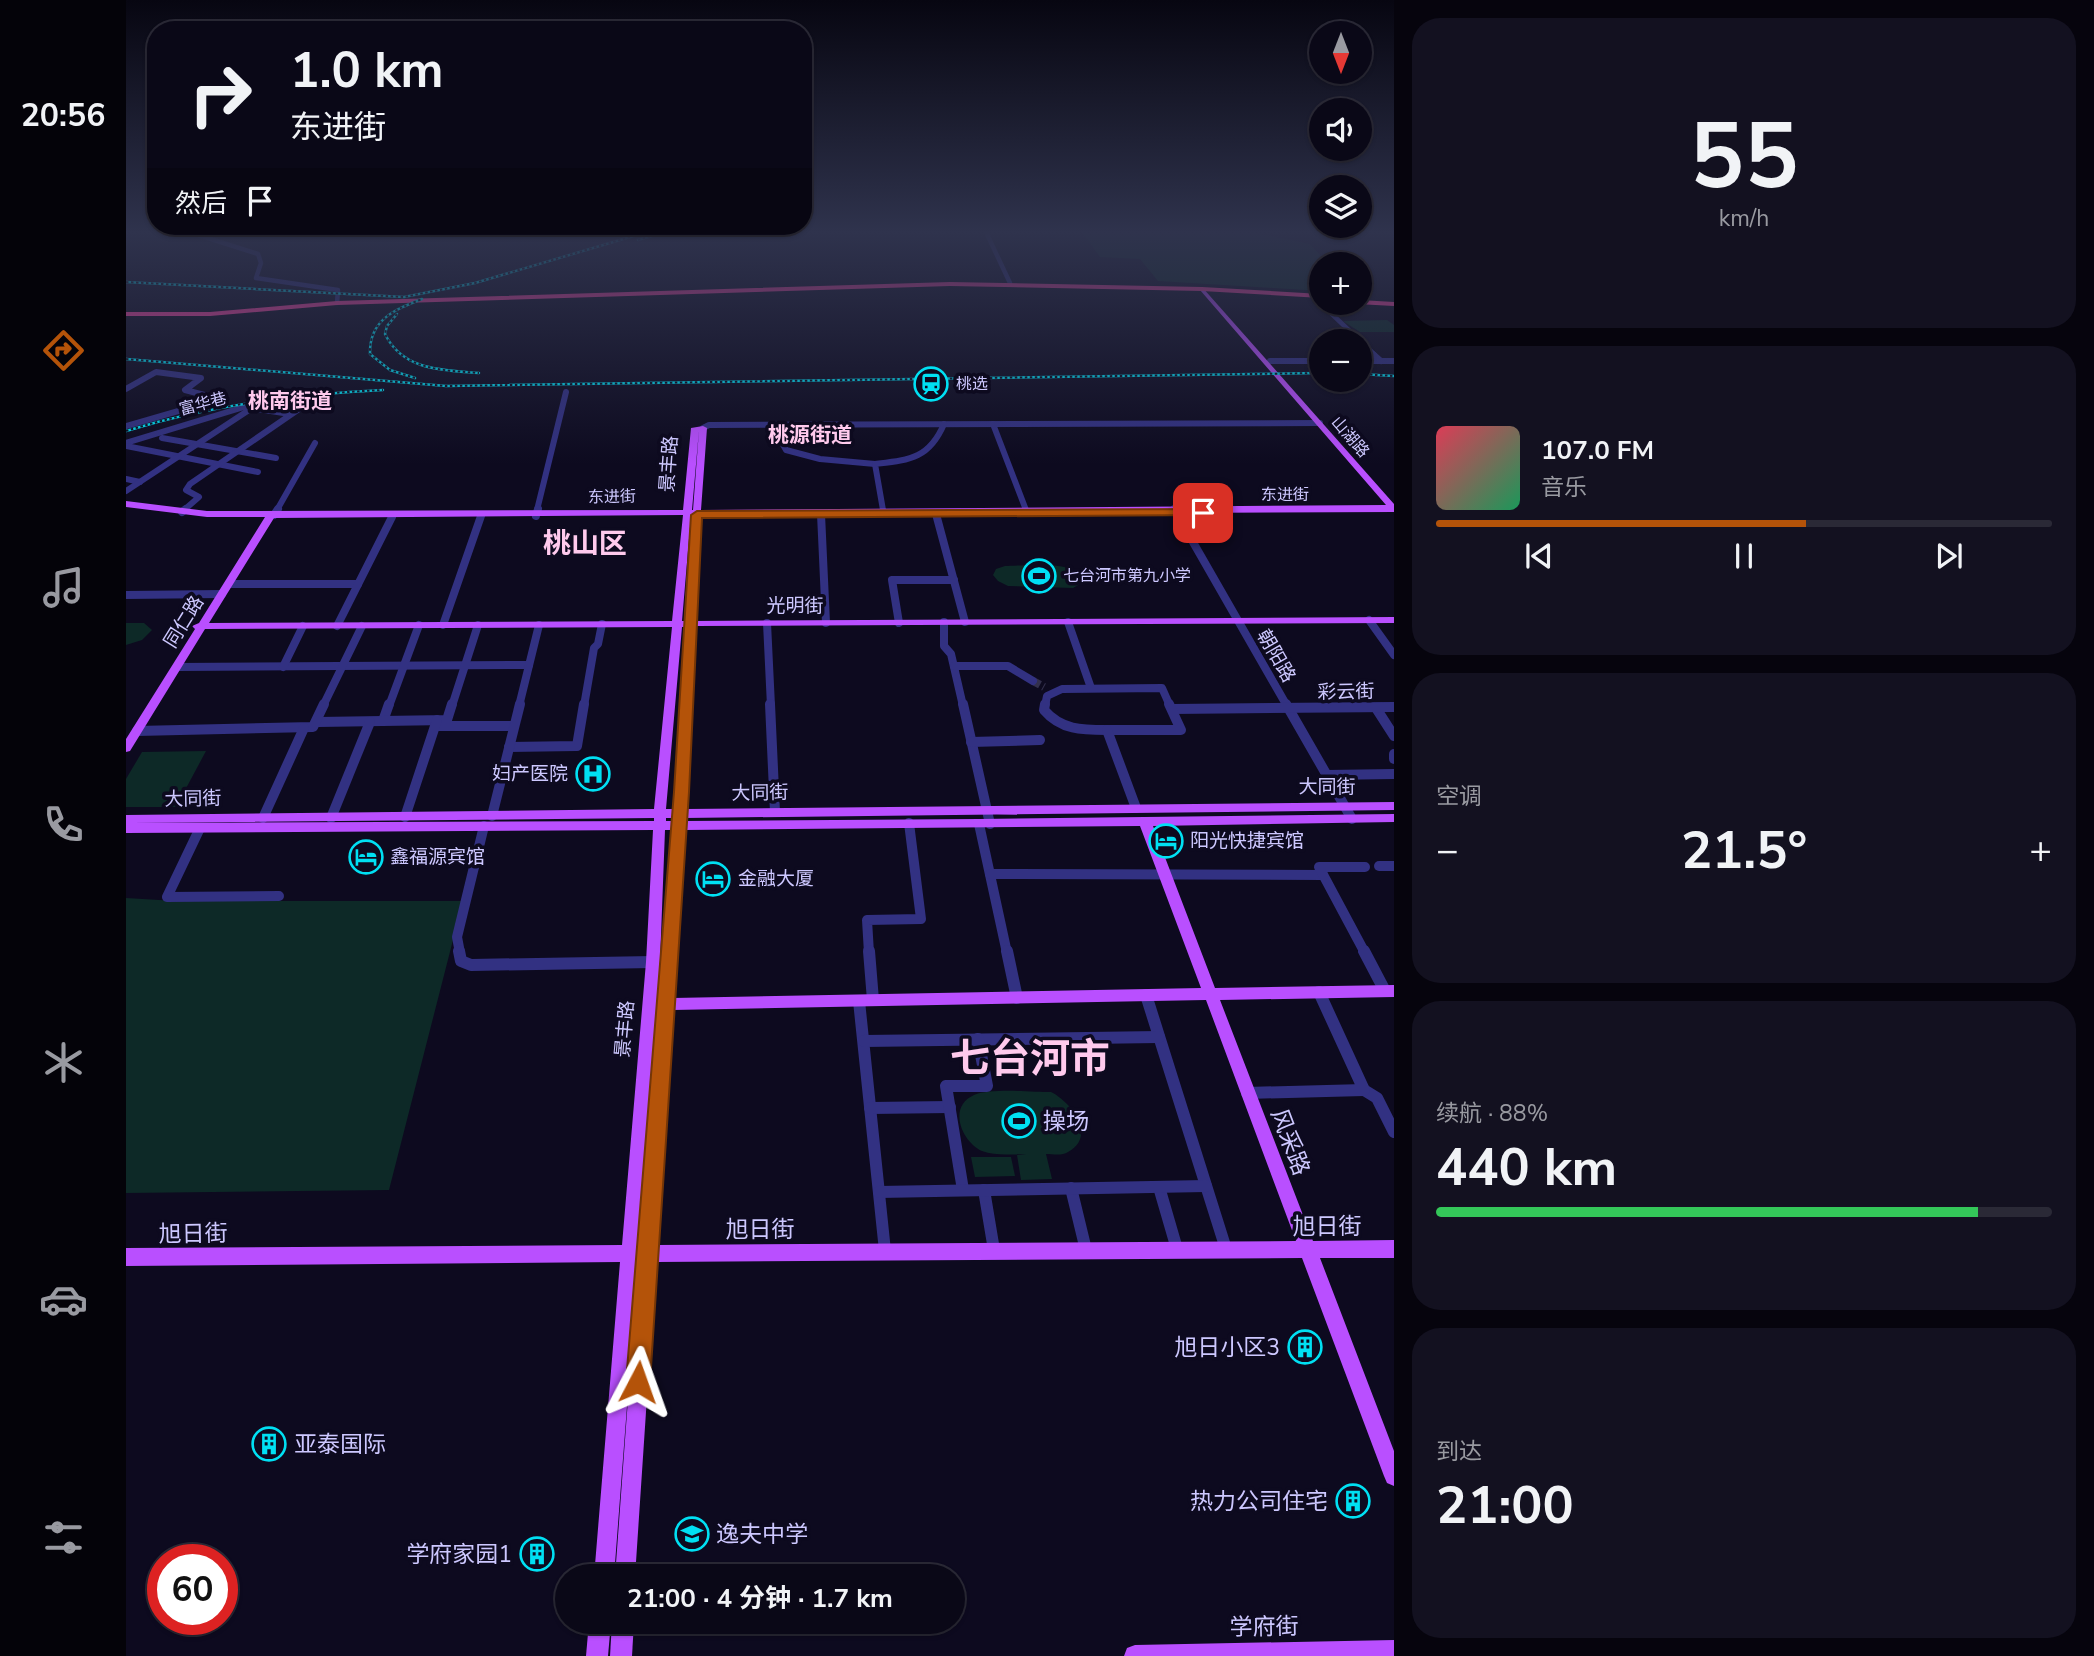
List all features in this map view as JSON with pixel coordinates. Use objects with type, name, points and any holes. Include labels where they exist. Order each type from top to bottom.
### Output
[{"type":"highway","points":[[126,314],[210,314],[264,309]]},
{"type":"main road","name":"山湖路","points":[[1223,309],[1394,500]]},
{"type":"main road","name":"山湖路","points":[[1223,309],[1394,509]]},
{"type":"main road","name":"景丰路","points":[[626,1564],[660,819],[703,428]]},
{"type":"main road","name":"东进街","points":[[126,507],[270,516],[536,514]]},
{"type":"main road","name":"东进街","points":[[126,507],[209,518],[883,510],[1175,511]]},
{"type":"main road","name":"东进街","points":[[693,513],[936,514],[1394,509]]},
{"type":"main road","name":"同仁路","points":[[220,594],[229,584],[270,516]]},
{"type":"main road","name":"同仁路","points":[[126,737],[270,516]]},
{"type":"main road","name":"光明街","points":[[200,626],[1394,620]]},
{"type":"main road","name":"景丰路","points":[[605,1564],[665,1004],[679,819],[683,624]]},
{"type":"main road","name":"同仁路","points":[[126,748],[200,626]]},
{"type":"main road","name":"大同街","points":[[679,819],[775,812],[1394,806]]},
{"type":"main road","name":"大同街","points":[[126,819],[405,817],[488,821]]},
{"type":"main road","name":"大同街","points":[[126,828],[660,819],[984,824],[1394,818]]},
{"type":"main road","name":"风采路","points":[[1145,822],[1394,1476]]},
{"type":"main road","points":[[665,1004],[1389,991]]},
{"type":"main road","name":"旭日街","points":[[126,1257],[1394,1249]]},
{"type":"main road","points":[[597,1656],[599,1634]]},
{"type":"main road","points":[[621,1656],[622,1634]]},
{"type":"main road","name":"学府街","points":[[1135,1656],[1394,1651]]},
{"type":"street","points":[[1336,315],[1381,361]]},
{"type":"street","points":[[1270,361],[1309,361]]},
{"type":"street","points":[[1372,361],[1394,361]]},
{"type":"street","points":[[126,389],[156,372],[201,378],[185,390],[220,399],[126,426]]},
{"type":"street","points":[[536,514],[566,392]]},
{"type":"street","name":"富华巷","points":[[126,444],[205,416],[244,407],[290,414]]},
{"type":"street","points":[[182,512],[199,497],[186,487],[302,407]]},
{"type":"street","points":[[126,491],[253,408]]},
{"type":"street","points":[[703,428],[709,425],[1320,422]]},
{"type":"street","points":[[772,425],[786,450],[820,459],[875,464],[922,455],[938,443],[944,424]]},
{"type":"street","points":[[993,424],[1027,510]]},
{"type":"street","points":[[162,438],[276,458]]},
{"type":"street","points":[[270,516],[315,443]]},
{"type":"street","points":[[126,444],[177,457],[258,472]]},
{"type":"street","points":[[875,464],[883,510]]},
{"type":"street","points":[[126,480],[140,482]]},
{"type":"street","name":"朝阳路","points":[[1175,511],[1352,819]]},
{"type":"street","points":[[821,514],[825,623]]},
{"type":"street","points":[[936,514],[965,622]]},
{"type":"street","points":[[443,625],[481,516]]},
{"type":"street","points":[[337,626],[392,517]]},
{"type":"street","points":[[899,623],[892,580],[954,580]]},
{"type":"street","points":[[229,584],[359,584]]},
{"type":"street","points":[[126,595],[220,594]]},
{"type":"street","points":[[1369,620],[1394,655]]},
{"type":"street","points":[[944,622],[944,646],[951,654],[986,809],[984,824],[990,874],[1017,998]]},
{"type":"street","points":[[1068,622],[1091,688]]},
{"type":"street","points":[[767,623],[775,812]]},
{"type":"street","points":[[509,747],[577,746],[594,648],[598,645],[602,624]]},
{"type":"street","points":[[383,721],[419,625]]},
{"type":"street","points":[[436,723],[447,720],[478,625]]},
{"type":"street","points":[[539,625],[457,937],[461,961],[471,965],[653,961]]},
{"type":"street","points":[[283,667],[303,626]]},
{"type":"street","points":[[137,731],[313,727],[318,722],[362,626]]},
{"type":"street","points":[[177,667],[530,664]]},
{"type":"street","points":[[954,666],[1007,666],[1033,681]]},
{"type":"street","points":[[1091,688],[1162,688],[1181,730],[1076,730],[1051,720],[1044,710],[1048,689],[1091,688]]},
{"type":"street","name":"彩云街","points":[[1172,709],[1394,707]]},
{"type":"street","points":[[1376,708],[1394,736]]},
{"type":"street","points":[[318,722],[383,721],[514,726]]},
{"type":"street","points":[[331,818],[370,722]]},
{"type":"street","points":[[405,817],[436,723]]},
{"type":"street","points":[[263,818],[304,728]]},
{"type":"street","points":[[1107,730],[1136,808]]},
{"type":"street","points":[[971,742],[1040,740]]},
{"type":"street","points":[[1326,775],[1394,774]]},
{"type":"street","points":[[885,1251],[863,1041],[867,920],[921,919],[909,823]]},
{"type":"street","points":[[200,828],[167,897],[279,896]]},
{"type":"street","points":[[1379,866],[1394,866]]},
{"type":"street","points":[[1365,867],[1319,867],[1389,991]]},
{"type":"street","points":[[990,874],[1323,875]]},
{"type":"street","points":[[1319,992],[1364,1090]]},
{"type":"street","points":[[1146,995],[1226,1249]]},
{"type":"street","points":[[863,1041],[1159,1037]]},
{"type":"street","points":[[963,1190],[946,1086],[988,1086],[978,1039]]},
{"type":"street","points":[[1247,1093],[1364,1090],[1377,1098],[1394,1132]]},
{"type":"street","points":[[870,1108],[950,1107]]},
{"type":"street","points":[[879,1192],[1206,1186]]},
{"type":"street","points":[[1159,1187],[1177,1249]]},
{"type":"street","points":[[1071,1188],[1086,1250]]},
{"type":"street","points":[[984,1190],[993,1250]]},
{"type":"green space","points":[[1387,320],[1394,325],[1394,332],[1355,329],[1343,321]]},
{"type":"green space","name":"七台河市第九小学","points":[[1050,565],[1073,569],[1081,574],[1085,581],[1073,588],[1008,586],[993,575],[996,569],[1005,566]]},
{"type":"green space","points":[[126,623],[144,623],[152,630],[142,640],[126,645]]},
{"type":"green space","points":[[206,751],[176,807],[126,807],[126,779],[142,752]]},
{"type":"green space","points":[[126,898],[176,901],[463,901],[389,1190],[126,1193]]},
{"type":"green space","name":"操场","points":[[1001,1091],[1051,1092],[1073,1111],[1081,1128],[1077,1145],[1068,1152],[1046,1154],[1052,1179],[1021,1180],[1017,1155],[1026,1154],[982,1151],[969,1140],[960,1124],[961,1108],[966,1100],[974,1095]]},
{"type":"green space","points":[[971,1157],[1011,1157],[1015,1176],[975,1177]]},
{"type":"tunnel","points":[[1033,681],[1044,687]]},
{"type":"railway","points":[[398,309],[385,318],[374,333],[370,354],[390,370],[415,378]]},
{"type":"railway","points":[[397,314],[387,326],[385,334],[402,355],[425,366],[479,373]]},
{"type":"railway","points":[[126,359],[446,386],[1309,373]]},
{"type":"railway","points":[[1372,375],[1394,376]]},
{"type":"railway","points":[[126,431],[190,414],[253,402],[383,390]]},
{"type":"place","name":"桃选","points":[[931,384]]},
{"type":"place","name":"七台河市第九小学","points":[[1039,576]]},
{"type":"place","name":"妇产医院","points":[[593,774]]},
{"type":"place","name":"阳光快捷宾馆","points":[[1166,841]]},
{"type":"place","name":"鑫福源宾馆","points":[[366,857]]},
{"type":"place","name":"金融大厦","points":[[713,879]]},
{"type":"place","name":"操场","points":[[1019,1121]]},
{"type":"place","name":"旭日小区3","points":[[1305,1347]]},
{"type":"place","name":"亚泰国际","points":[[269,1444]]},
{"type":"place","name":"热力公司住宅","points":[[1353,1501]]},
{"type":"place","name":"逸夫中学","points":[[692,1534]]},
{"type":"place","name":"学府家园1","points":[[537,1554]]},
{"type":"district","name":"桃南街道","points":[[290,401]]},
{"type":"district","name":"桃源街道","points":[[810,435]]},
{"type":"district","name":"桃山区","points":[[585,544]]},
{"type":"district","name":"七台河市","points":[[1030,1059]]},
{"type":"route","points":[[638,1382],[681,792],[697,515],[1203,513]]}]
